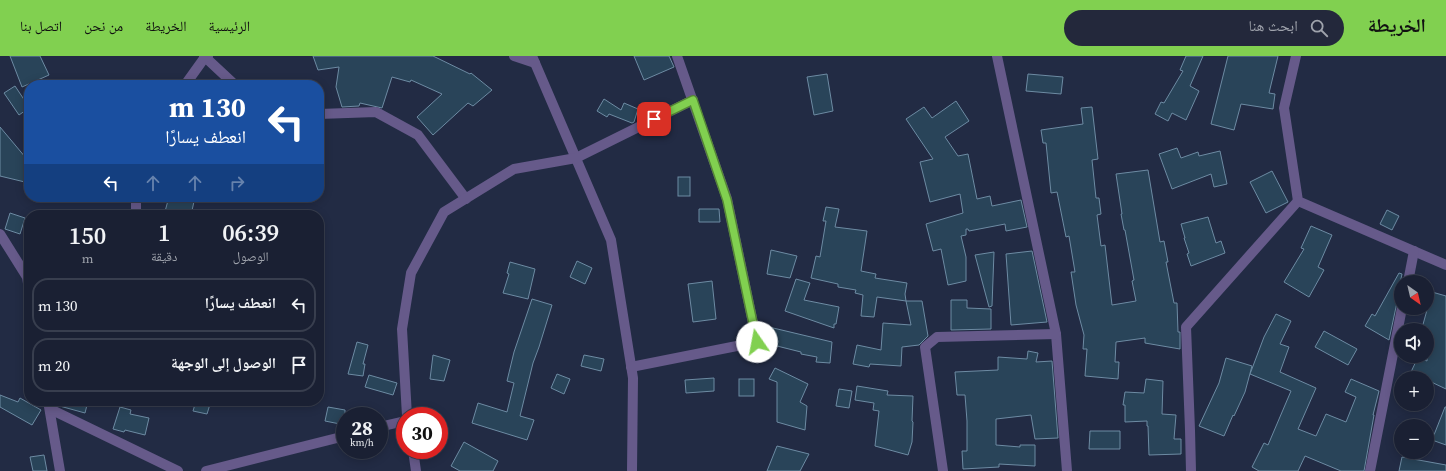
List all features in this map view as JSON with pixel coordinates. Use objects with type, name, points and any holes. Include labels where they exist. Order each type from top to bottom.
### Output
[{"type":"street","points":[[189,80],[206,56],[230,80]]},
{"type":"street","points":[[514,56],[533,60],[611,240],[632,367],[632,471]]},
{"type":"street","points":[[632,367],[757,342],[727,200],[677,56]]},
{"type":"street","points":[[997,56],[1056,334],[1067,471]]},
{"type":"street","points":[[1296,56],[1284,108],[1298,201]]},
{"type":"street","points":[[406,407],[402,329],[411,273],[444,212],[514,169],[576,158],[693,100]]},
{"type":"street","points":[[324,114],[376,112],[418,136],[466,199]]},
{"type":"street","points":[[1298,201],[1446,265]]},
{"type":"street","points":[[1191,471],[1186,327],[1298,201]]},
{"type":"street","points":[[0,234],[24,272]]},
{"type":"street","points":[[1409,275],[1414,251]]},
{"type":"street","points":[[1370,471],[1401,315]]},
{"type":"street","points":[[943,471],[925,348],[937,336],[1056,334]]},
{"type":"street","points":[[49,406],[60,471]]},
{"type":"street","points":[[51,406],[178,471]]},
{"type":"street","points":[[206,471],[336,438]]},
{"type":"street","points":[[414,459],[416,471]]},
{"type":"building","points":[[10,56],[40,56],[49,75],[38,80],[24,80],[24,86],[22,87]]},
{"type":"building","points":[[313,56],[433,56],[470,74],[471,73],[492,90],[473,106],[468,103],[433,135],[417,117],[442,94],[411,80],[410,82],[392,77],[382,108],[360,103],[359,106],[342,107],[336,87],[339,67],[318,70]]},
{"type":"building","points":[[634,56],[669,56],[674,67],[644,80]]},
{"type":"building","points":[[1186,56],[1203,56],[1190,86],[1199,91],[1186,120],[1172,113],[1168,121],[1155,114],[1161,102],[1164,103],[1183,71],[1180,70]]},
{"type":"building","points":[[1228,56],[1278,56],[1269,93],[1275,94],[1273,109],[1241,104],[1234,130],[1211,124]]},
{"type":"building","points":[[827,74],[833,111],[814,115],[807,77]]},
{"type":"building","points":[[1028,74],[1063,77],[1061,94],[1026,91]]},
{"type":"building","points":[[15,86],[24,100],[24,112],[19,115],[4,93]]},
{"type":"building","points":[[604,99],[621,110],[624,103],[638,109],[634,122],[632,123],[609,114],[607,117],[597,111]]},
{"type":"building","points":[[956,101],[969,121],[945,137],[958,156],[968,154],[977,199],[990,196],[992,206],[1021,200],[1027,227],[1006,231],[1005,224],[969,231],[966,229],[966,235],[961,236],[966,257],[966,281],[948,285],[941,249],[933,251],[926,224],[963,213],[960,194],[930,202],[920,162],[933,159],[906,119],[924,107],[932,118]]},
{"type":"building","points":[[1092,107],[1098,159],[1092,160],[1096,198],[1099,198],[1101,214],[1097,215],[1101,246],[1105,245],[1112,305],[1136,301],[1132,281],[1134,280],[1121,214],[1116,174],[1148,170],[1160,242],[1164,241],[1168,262],[1166,262],[1174,303],[1177,303],[1178,332],[1180,332],[1180,349],[1145,343],[1145,338],[1116,342],[1115,362],[1119,362],[1118,379],[1085,376],[1087,349],[1083,349],[1084,335],[1076,305],[1071,272],[1075,272],[1069,236],[1066,237],[1057,192],[1051,193],[1046,143],[1043,143],[1041,130],[1083,124],[1081,108]]},
{"type":"building","points":[[0,127],[24,156],[24,182],[0,176]]},
{"type":"building","points":[[1177,148],[1181,158],[1198,152],[1199,156],[1220,151],[1227,184],[1214,187],[1211,174],[1172,189],[1159,154]]},
{"type":"building","points":[[1272,171],[1288,202],[1266,213],[1250,182]]},
{"type":"building","points":[[678,177],[690,177],[690,196],[678,196]]},
{"type":"building","points":[[168,202],[194,202],[192,210],[165,210]]},
{"type":"building","points":[[826,207],[839,209],[835,227],[867,231],[861,271],[876,274],[875,278],[907,283],[905,294],[906,301],[877,297],[874,317],[861,316],[863,295],[855,293],[856,290],[838,287],[838,284],[811,278],[816,256],[820,257],[826,221],[823,221]]},
{"type":"building","points":[[699,209],[719,209],[720,222],[699,222]]},
{"type":"building","points":[[1387,210],[1399,216],[1392,230],[1380,224]]},
{"type":"building","points":[[10,213],[24,218],[20,234],[5,229]]},
{"type":"building","points":[[1208,217],[1216,243],[1221,241],[1225,253],[1191,266],[1181,224]]},
{"type":"building","points":[[1311,226],[1332,235],[1318,267],[1324,270],[1309,297],[1284,282],[1304,249],[1301,248]]},
{"type":"building","points":[[771,250],[797,256],[790,278],[767,274]]},
{"type":"building","points":[[1032,251],[1047,322],[1011,325],[1006,254]]},
{"type":"building","points":[[994,252],[992,306],[989,307],[975,255]]},
{"type":"building","points":[[577,261],[592,268],[585,284],[570,277]]},
{"type":"building","points":[[510,262],[535,269],[528,299],[503,293],[509,274],[507,273]]},
{"type":"building","points":[[796,279],[810,283],[804,300],[839,307],[834,328],[785,311]]},
{"type":"building","points":[[712,281],[716,319],[693,322],[688,284]]},
{"type":"building","points":[[1394,282],[1394,315],[1389,340],[1365,326],[1372,314],[1375,316]]},
{"type":"building","points":[[1434,293],[1446,296],[1446,389],[1434,383],[1434,371],[1411,371],[1415,363],[1434,363],[1434,323],[1423,323],[1426,315],[1434,315]]},
{"type":"building","points":[[532,299],[552,305],[533,363],[520,416],[534,420],[527,440],[472,423],[478,403],[507,412],[514,383],[507,381],[514,352]]},
{"type":"building","points":[[951,300],[967,300],[967,308],[991,309],[991,329],[951,330]]},
{"type":"building","points":[[906,301],[922,301],[928,336],[919,345],[902,347],[901,366],[870,364],[869,367],[853,364],[857,345],[881,350],[883,323],[911,325]]},
{"type":"building","points":[[1276,314],[1291,321],[1280,344],[1289,347],[1280,372],[1316,388],[1298,429],[1316,436],[1326,414],[1346,422],[1356,397],[1345,392],[1351,379],[1379,391],[1373,415],[1364,471],[1341,471],[1305,456],[1298,471],[1259,471],[1252,467],[1264,443],[1268,445],[1291,391],[1250,374],[1264,337]]},
{"type":"building","points":[[769,327],[832,342],[830,363],[816,362],[817,357],[801,354],[801,352],[765,343]]},
{"type":"building","points":[[1324,331],[1357,349],[1348,365],[1315,347]]},
{"type":"building","points":[[357,342],[368,345],[363,364],[365,364],[363,376],[348,374]]},
{"type":"building","points":[[1028,351],[1038,353],[1036,362],[1052,361],[1058,438],[1035,439],[1031,415],[996,419],[996,445],[1020,447],[1020,445],[1035,445],[1035,466],[999,464],[999,467],[963,469],[962,451],[967,451],[965,395],[957,395],[955,372],[998,370],[998,357],[1027,359]]},
{"type":"building","points":[[433,355],[450,360],[444,381],[430,379]]},
{"type":"building","points":[[584,355],[604,359],[601,371],[581,366]]},
{"type":"building","points":[[1226,358],[1252,366],[1245,392],[1224,436],[1199,426],[1219,383]]},
{"type":"building","points":[[775,368],[808,384],[800,402],[807,406],[805,430],[777,422],[777,382],[769,379]]},
{"type":"building","points":[[557,374],[570,379],[564,394],[551,388]]},
{"type":"building","points":[[369,375],[397,383],[393,395],[365,387]]},
{"type":"building","points":[[714,378],[714,391],[686,393],[685,380]]},
{"type":"building","points":[[739,379],[754,379],[754,396],[739,396]]},
{"type":"building","points":[[1146,379],[1163,381],[1162,414],[1176,415],[1174,439],[1181,439],[1181,454],[1149,455],[1147,421],[1125,422],[1125,405],[1123,405],[1125,392],[1144,393]]},
{"type":"building","points":[[857,386],[888,391],[887,395],[913,396],[912,442],[908,455],[875,446],[879,411],[873,410],[874,403],[855,400]]},
{"type":"building","points":[[839,389],[852,391],[849,408],[836,406]]},
{"type":"building","points":[[0,395],[18,402],[20,398],[24,400],[24,406],[34,406],[41,410],[32,425],[0,407]]},
{"type":"building","points":[[60,406],[87,406],[85,413]]},
{"type":"building","points":[[194,406],[209,406],[207,414],[193,411]]},
{"type":"building","points":[[120,407],[131,410],[130,414],[149,418],[145,435],[125,430],[124,432],[113,429]]},
{"type":"building","points":[[328,407],[336,408],[336,423],[325,421]]},
{"type":"building","points":[[1446,407],[1446,445],[1434,441],[1434,435]]},
{"type":"building","points":[[1090,431],[1120,431],[1120,449],[1089,449]]},
{"type":"building","points":[[464,442],[498,461],[493,471],[460,471],[451,466]]},
{"type":"building","points":[[777,446],[809,454],[800,471],[767,471]]},
{"type":"building","points":[[44,455],[47,471],[33,471],[30,457]]},
{"type":"building","points":[[1402,459],[1413,459],[1446,465],[1446,471],[1399,471]]},
{"type":"route","points":[[654,119],[693,100],[727,200],[757,342]]}]
